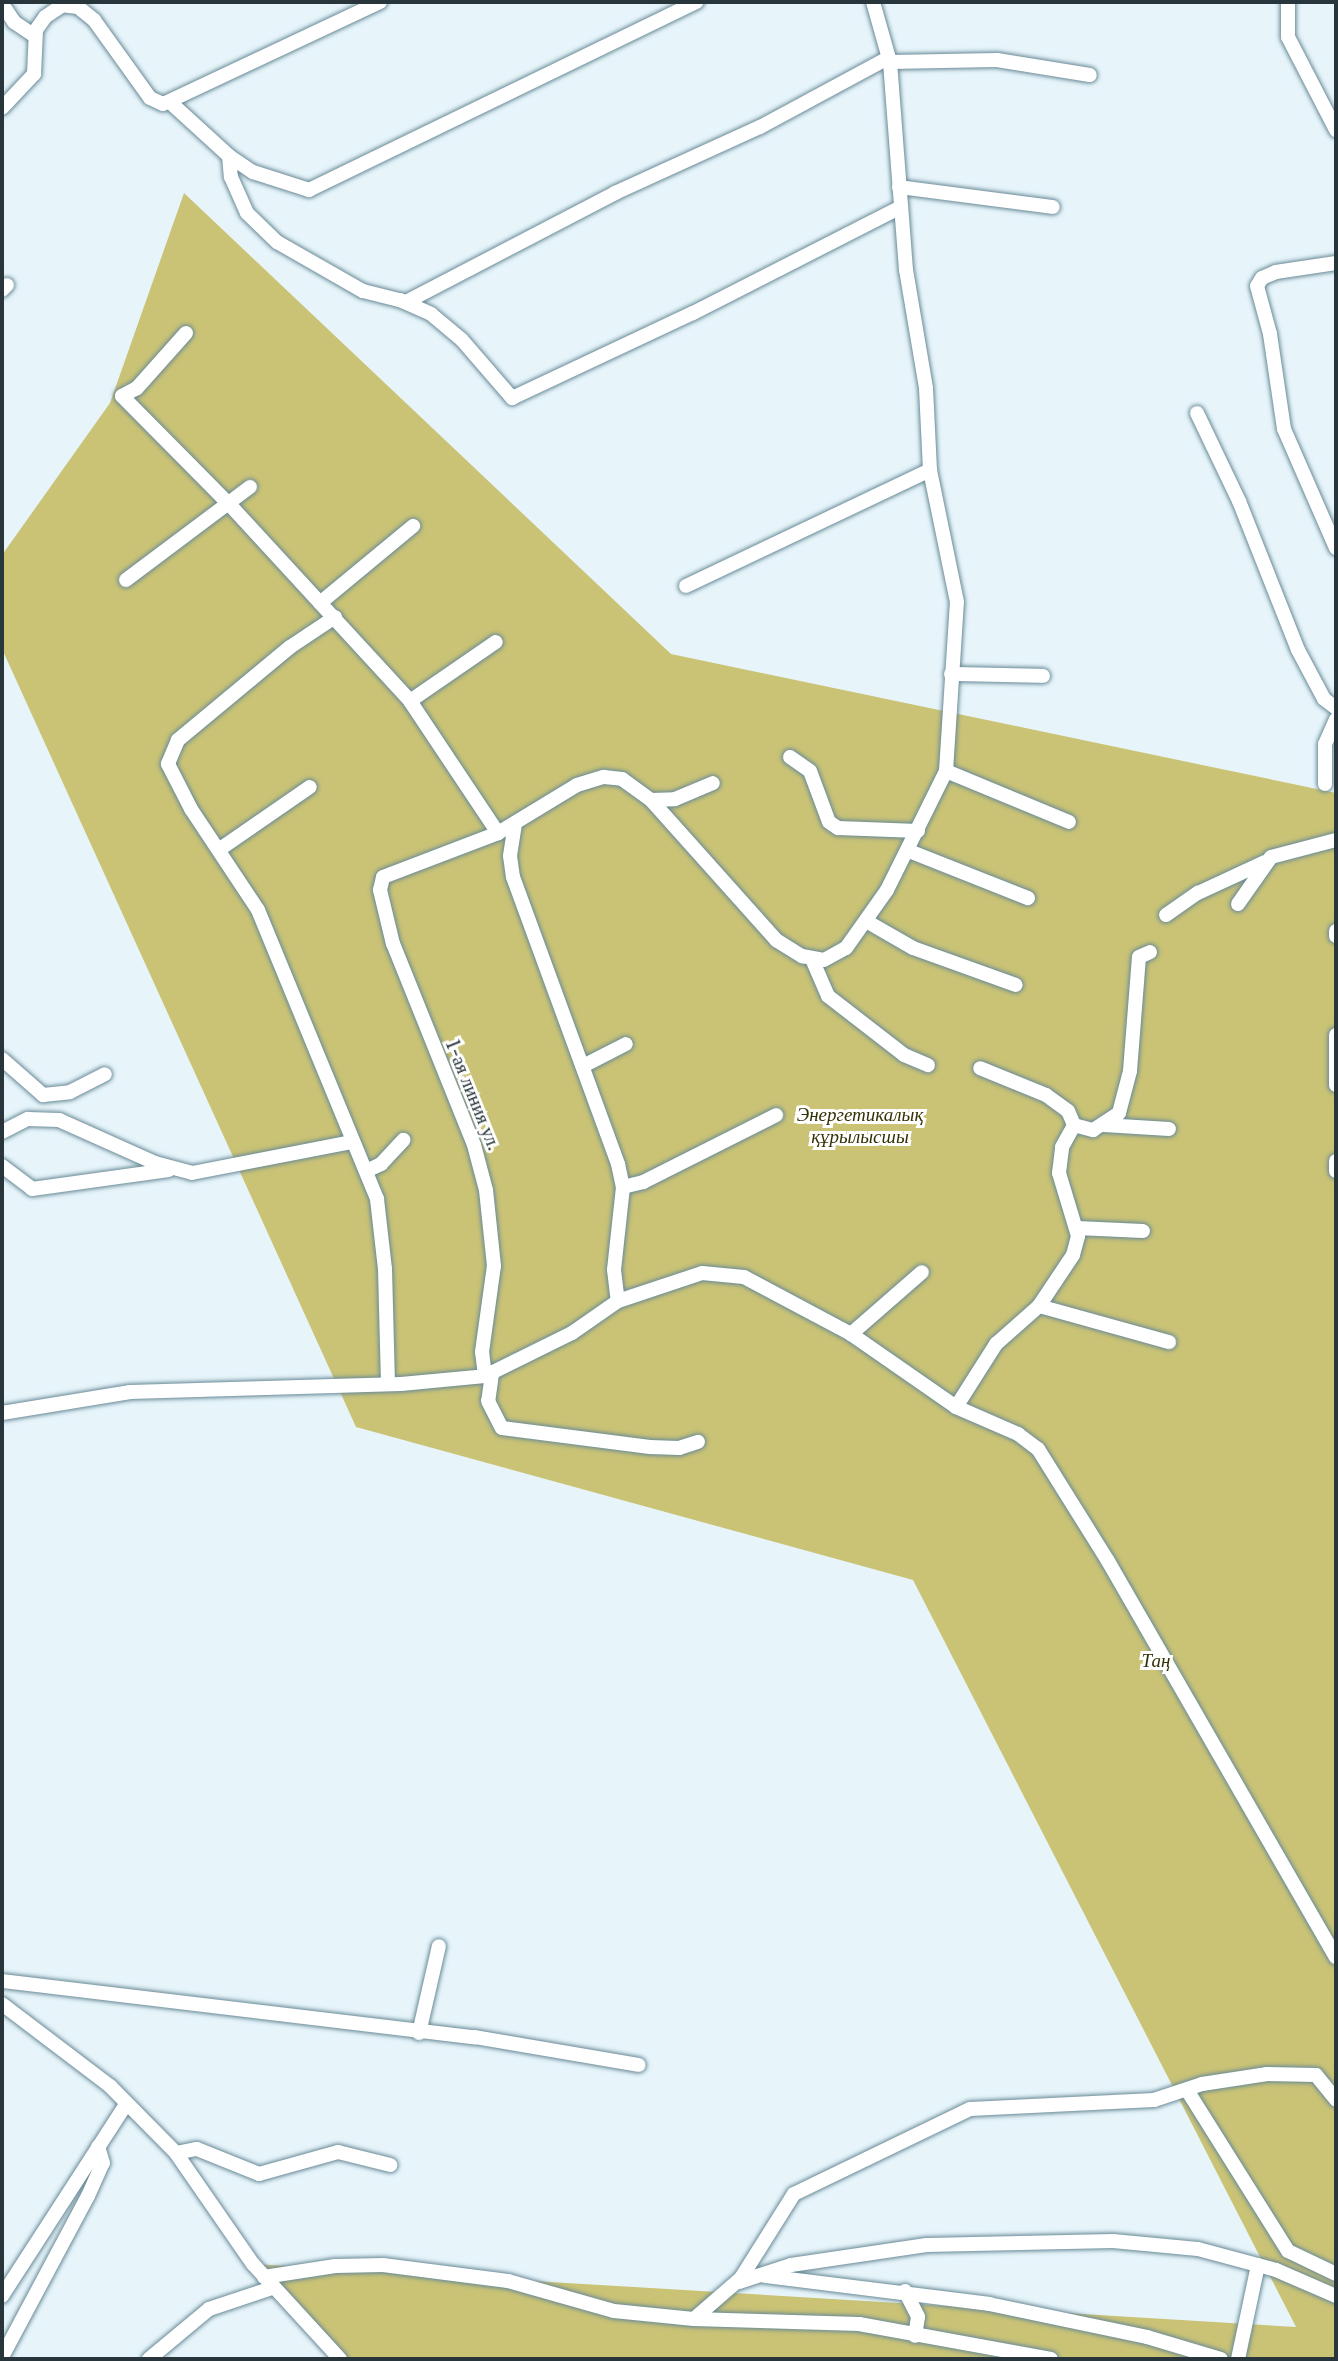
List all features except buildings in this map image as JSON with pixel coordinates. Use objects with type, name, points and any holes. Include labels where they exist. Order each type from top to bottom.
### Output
[{"type":"street","points":[[171,103],[380,2]]},
{"type":"street","points":[[2,108],[34,74],[35,36],[45,16],[64,3],[85,11],[110,37],[150,98],[171,103],[229,156],[253,172],[309,190],[697,2]]},
{"type":"street","points":[[186,333],[137,388],[122,396],[230,505],[410,701],[498,833],[593,779],[622,779],[651,800],[756,920],[790,950],[812,959],[824,960],[846,948],[866,921],[909,851],[946,771],[957,603],[930,470],[926,388],[906,270],[889,60],[873,2]]},
{"type":"street","points":[[1288,2],[1288,37],[1336,131]]},
{"type":"street","points":[[2,4],[14,22],[35,36]]},
{"type":"street","points":[[406,302],[615,193],[760,127],[889,60],[998,60],[1090,75]]},
{"type":"street","points":[[229,156],[231,177],[247,213],[277,243],[363,291],[406,302],[448,326],[512,398],[693,313],[901,207]]},
{"type":"street","points":[[899,187],[1053,207]]},
{"type":"street","points":[[1336,263],[1267,275],[1257,286],[1270,334],[1284,429],[1336,548]]},
{"type":"street","points":[[1197,414],[1235,491],[1298,650],[1324,699],[1336,708]]},
{"type":"street","points":[[686,586],[930,470]]},
{"type":"street","points":[[126,580],[230,505],[250,487]]},
{"type":"street","points":[[320,603],[413,526]]},
{"type":"street","points":[[335,617],[290,647],[173,747],[168,764],[173,777],[258,910],[351,1142],[366,1171],[381,1232],[388,1382]]},
{"type":"street","points":[[410,701],[496,642]]},
{"type":"street","points":[[951,674],[1043,676]]},
{"type":"street","points":[[1325,783],[1325,744],[1336,719]]},
{"type":"street","points":[[790,757],[810,771],[829,822],[838,828],[918,831]]},
{"type":"street","points":[[946,771],[1069,822]]},
{"type":"street","points":[[651,800],[675,799],[713,783]]},
{"type":"street","points":[[220,849],[310,788]]},
{"type":"street","points":[[515,824],[510,856],[513,877],[583,1066],[623,1187],[614,1270],[618,1301]]},
{"type":"street","name":"1-ая линия ул.","points":[[498,833],[383,877],[380,890],[396,953],[474,1145],[486,1190],[494,1266],[482,1352],[489,1375],[489,1409],[502,1428],[650,1447],[679,1448],[698,1442]]},
{"type":"street","points":[[1166,915],[1198,893],[1265,862],[1336,840]]},
{"type":"street","points":[[909,851],[1028,898]]},
{"type":"street","points":[[1238,904],[1265,862]]},
{"type":"street","points":[[866,921],[913,948],[1016,985]]},
{"type":"street","points":[[981,1068],[1062,1104],[1074,1125],[1093,1130],[1104,1125],[1119,1113],[1124,1096],[1139,957],[1150,952]]},
{"type":"street","points":[[812,959],[821,990],[841,1009],[904,1055],[928,1065]]},
{"type":"street","points":[[583,1066],[626,1044]]},
{"type":"street","points":[[1336,1045],[1336,1085]]},
{"type":"street","points":[[2,1059],[43,1095],[70,1092],[105,1074]]},
{"type":"street","points":[[623,1187],[643,1182],[776,1115]]},
{"type":"street","points":[[2,1132],[28,1119],[60,1120],[174,1169]]},
{"type":"street","points":[[956,1407],[996,1344],[1038,1306],[1073,1255],[1077,1228],[1059,1160],[1074,1125]]},
{"type":"street","points":[[1104,1125],[1169,1129]]},
{"type":"street","points":[[366,1171],[381,1164],[403,1140]]},
{"type":"street","points":[[2,1166],[32,1189],[174,1169],[205,1172],[351,1142]]},
{"type":"street","points":[[1336,1161],[1336,1171]]},
{"type":"street","points":[[1077,1228],[1143,1231]]},
{"type":"street","points":[[2,1413],[130,1392],[388,1382],[489,1375],[572,1333],[618,1301],[702,1273],[721,1272],[744,1278],[851,1334],[956,1407],[1018,1434],[1038,1449],[1336,1958]]},
{"type":"street","points":[[851,1334],[922,1272]]},
{"type":"street","points":[[1038,1306],[1169,1342]]},
{"type":"street","points":[[419,2033],[439,1946]]},
{"type":"street","points":[[2,1981],[419,2033],[499,2040],[639,2065]]},
{"type":"street","points":[[2,2004],[86,2066],[176,2153],[268,2282],[340,2359]]},
{"type":"street","points":[[736,2284],[794,2194],[970,2109],[1035,2102],[1154,2099],[1267,2074],[1316,2075],[1336,2100]]},
{"type":"street","points":[[1187,2090],[1287,2251],[1336,2274]]},
{"type":"street","points":[[2,2296],[126,2104]]},
{"type":"street","points":[[2,2357],[88,2196],[103,2162],[98,2147]]},
{"type":"street","points":[[176,2153],[197,2149],[259,2174],[338,2152],[390,2165]]},
{"type":"street","points":[[694,2319],[736,2284],[753,2275],[873,2252],[1004,2242],[1177,2244],[1258,2265],[1336,2296]]},
{"type":"street","points":[[149,2359],[209,2309],[268,2282],[335,2266],[383,2265],[484,2277],[614,2311],[694,2319],[836,2322],[1051,2359]]},
{"type":"street","points":[[1238,2359],[1258,2265]]},
{"type":"street","points":[[753,2275],[905,2291],[1042,2315],[1177,2346],[1220,2359]]},
{"type":"street","points":[[905,2291],[918,2317],[915,2336]]},
{"type":"street","points":[[1177,2346],[1186,2359]]},
{"type":"green space","name":"Энергетикалық құрылысшы","points":[[184,193],[671,654],[1336,793],[1336,2359],[340,2359],[253,2264],[1296,2327],[913,1580],[356,1427],[2,649],[2,555],[110,403]]},
{"type":"park label","name":"Таң","points":[[1156,1661]]}]
